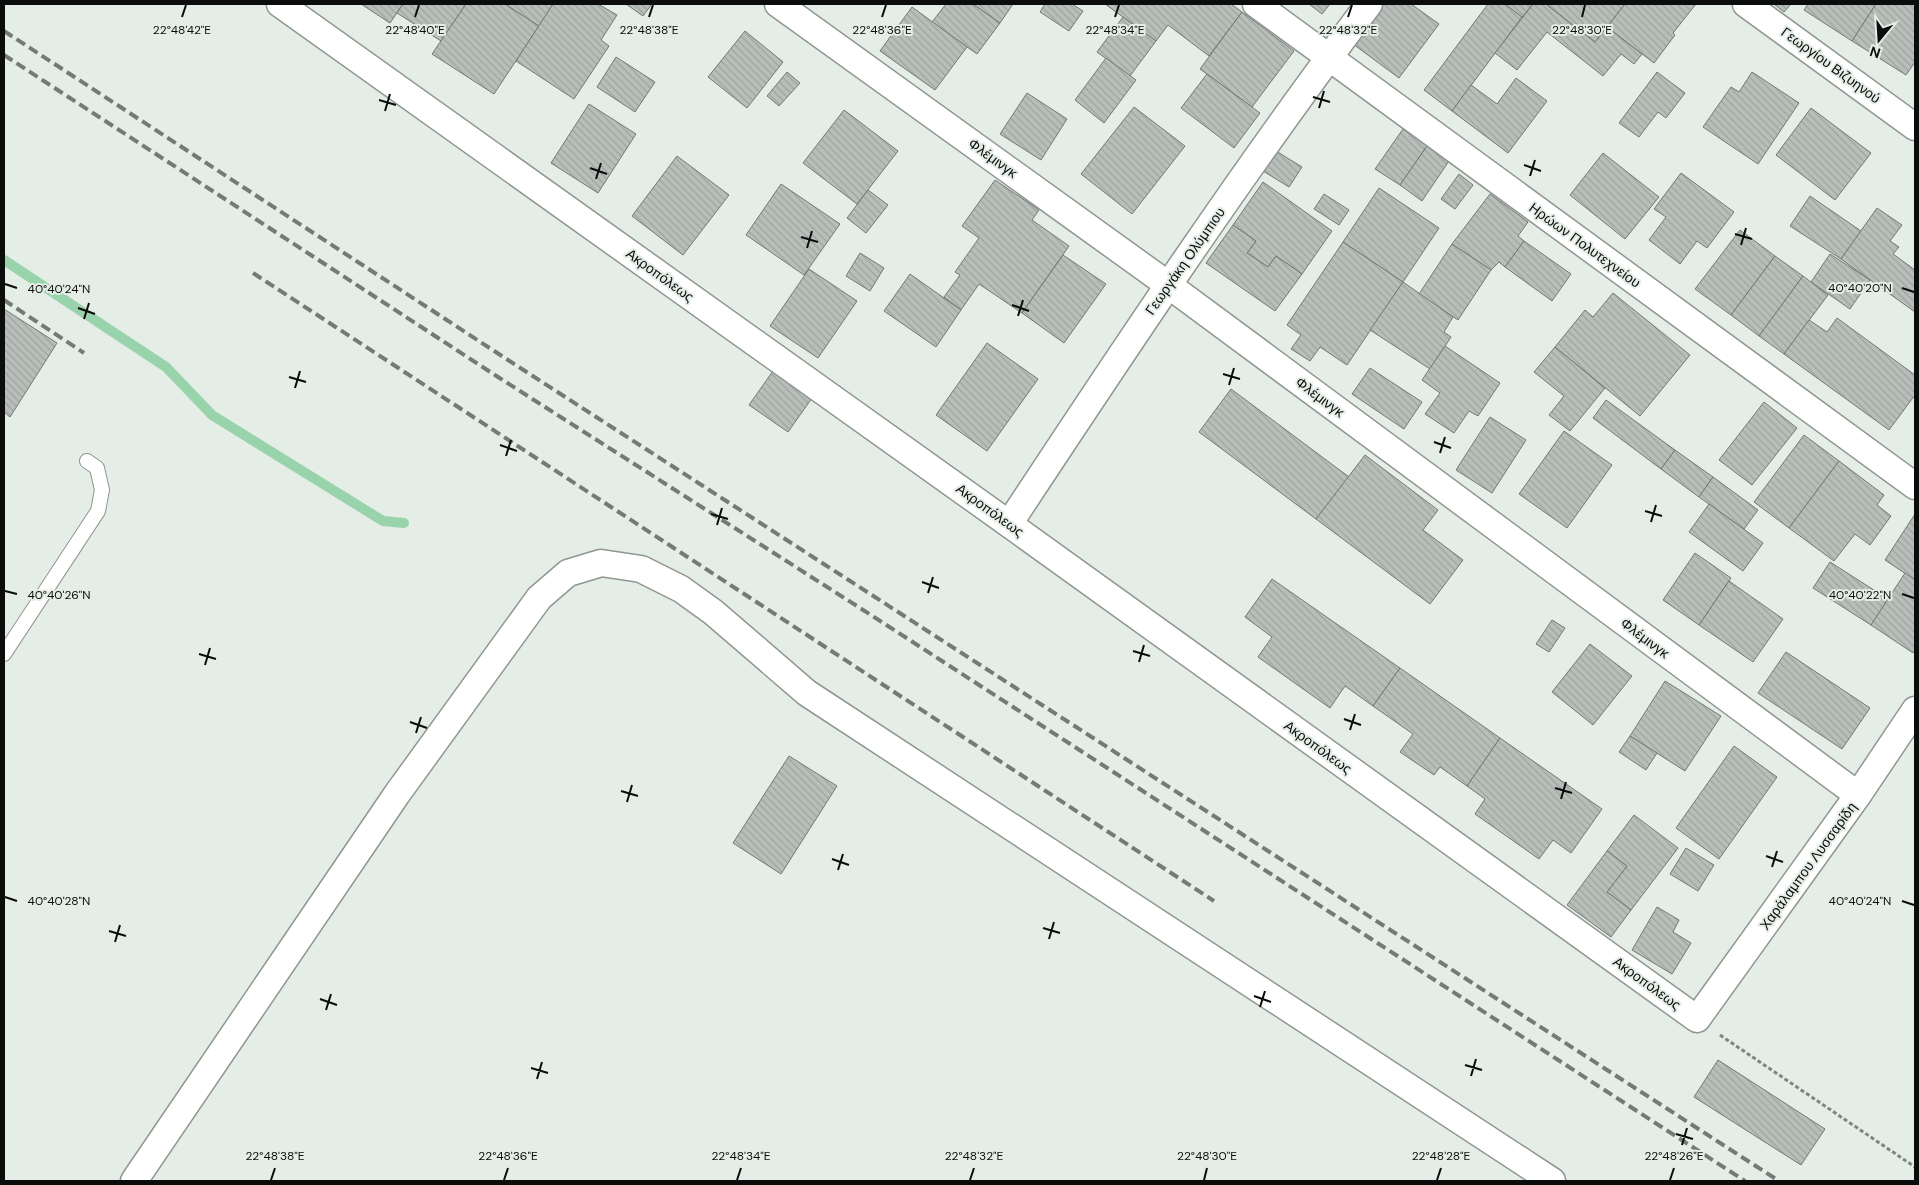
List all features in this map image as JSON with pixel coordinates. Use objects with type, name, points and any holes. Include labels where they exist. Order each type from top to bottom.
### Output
[{"type":"street","name":"Ακροπόλεως","points":[[280,4],[313,13],[1008,524],[1697,1019]]},
{"type":"street","name":"Φλέμινγκ","points":[[778,4],[1167,284],[1858,795]]},
{"type":"street","name":"Ηρώων Πολυτεχνείου","points":[[1256,4],[1915,486]]},
{"type":"street","name":"Γεωργάκη Ολύμπιου","points":[[1008,524],[1167,284],[1328,58],[1369,4]]},
{"type":"street","name":"Γεωργίου Βιζυηνού","points":[[1746,4],[1915,127]]},
{"type":"street","points":[[134,1181],[397,794],[539,598],[568,573],[601,563],[641,570],[681,588],[713,612],[807,693],[1552,1181]]},
{"type":"street","name":"Χαράλαμπου Λυσσαρίδη","points":[[1697,1019],[1858,795],[1915,710]]},
{"type":"lane","points":[[4,654],[98,511],[102,490],[97,468],[87,461]]},
{"type":"path","points":[[1697,1019],[1915,1167]]},
{"type":"building","points":[[361,4],[403,4],[390,23]]},
{"type":"building","points":[[403,4],[466,4],[441,41],[397,13]]},
{"type":"building","points":[[466,4],[505,4],[539,26],[494,94],[432,54]]},
{"type":"building","points":[[505,4],[553,4],[539,26]]},
{"type":"building","points":[[553,4],[598,4],[617,15],[601,40],[609,46],[574,99],[516,61]]},
{"type":"building","points":[[626,4],[652,4],[643,16]]},
{"type":"building","points":[[946,4],[973,4],[1000,23],[977,54],[932,22]]},
{"type":"building","points":[[973,4],[1013,4],[1000,23]]},
{"type":"building","points":[[1045,4],[1072,4],[1083,11],[1069,31],[1040,12]]},
{"type":"building","points":[[1105,4],[1231,4],[1242,12],[1209,56],[1168,25],[1156,41]]},
{"type":"building","points":[[1309,4],[1330,4],[1322,14]]},
{"type":"building","points":[[1383,4],[1411,4],[1439,24],[1399,78],[1353,44]]},
{"type":"building","points":[[1488,4],[1505,4],[1522,17],[1452,111],[1424,90]]},
{"type":"building","points":[[1505,4],[1533,4],[1522,17]]},
{"type":"building","points":[[1533,4],[1546,4],[1595,42],[1607,27],[1642,54],[1634,64],[1621,54],[1603,76],[1547,32],[1517,70],[1495,53]]},
{"type":"building","points":[[1546,4],[1625,4],[1595,42]]},
{"type":"building","points":[[1625,4],[1696,4],[1673,33],[1675,35],[1654,63],[1607,27]]},
{"type":"building","points":[[1774,4],[1791,4],[1784,12]]},
{"type":"building","points":[[1808,4],[1876,4],[1852,41],[1804,10]]},
{"type":"building","points":[[1876,4],[1915,4],[1915,62],[1906,75],[1852,41]]},
{"type":"building","points":[[912,7],[967,47],[935,90],[880,51]]},
{"type":"building","points":[[1242,12],[1294,51],[1252,107],[1200,69]]},
{"type":"building","points":[[1123,17],[1156,41],[1130,76],[1097,52]]},
{"type":"building","points":[[745,31],[783,62],[747,108],[708,77]]},
{"type":"building","points":[[616,57],[655,82],[635,112],[597,87]]},
{"type":"building","points":[[1106,58],[1136,80],[1104,123],[1075,100]]},
{"type":"building","points":[[787,72],[800,83],[779,106],[767,96]]},
{"type":"building","points":[[1657,72],[1685,93],[1666,118],[1658,112],[1639,137],[1619,123]]},
{"type":"building","points":[[1752,72],[1799,103],[1758,164],[1703,127],[1731,87],[1739,92]]},
{"type":"building","points":[[1207,74],[1260,113],[1234,148],[1181,108]]},
{"type":"building","points":[[1516,78],[1547,101],[1508,153],[1452,111],[1471,85],[1497,104]]},
{"type":"building","points":[[1027,93],[1067,119],[1041,160],[1000,134]]},
{"type":"building","points":[[589,104],[636,134],[598,193],[551,163]]},
{"type":"building","points":[[1134,107],[1185,146],[1132,214],[1081,174]]},
{"type":"building","points":[[1811,108],[1871,153],[1835,200],[1776,155]]},
{"type":"building","points":[[844,110],[898,151],[857,204],[803,163]]},
{"type":"building","points":[[1403,129],[1427,146],[1400,185],[1375,169]]},
{"type":"building","points":[[1427,146],[1449,161],[1422,201],[1400,185]]},
{"type":"building","points":[[1276,151],[1302,167],[1289,187],[1263,171]]},
{"type":"building","points":[[1603,153],[1659,197],[1625,239],[1570,195]]},
{"type":"building","points":[[677,156],[729,195],[683,255],[632,216]]},
{"type":"building","points":[[1681,173],[1734,212],[1707,248],[1697,241],[1680,264],[1649,240],[1666,217],[1654,209]]},
{"type":"building","points":[[1459,174],[1473,185],[1455,209],[1441,199]]},
{"type":"building","points":[[995,180],[1039,210],[1032,220],[1069,246],[1022,313],[979,284],[961,310],[944,297],[960,275],[955,272],[979,238],[962,226]]},
{"type":"building","points":[[1263,182],[1332,231],[1302,274],[1276,256],[1268,267],[1247,253],[1256,241],[1233,225]]},
{"type":"building","points":[[781,184],[840,224],[804,275],[746,235]]},
{"type":"building","points":[[1379,188],[1439,228],[1403,282],[1343,242]]},
{"type":"building","points":[[868,190],[888,205],[866,233],[847,218]]},
{"type":"building","points":[[1324,194],[1349,210],[1339,225],[1314,209]]},
{"type":"building","points":[[1490,194],[1528,222],[1518,236],[1524,241],[1505,267],[1499,262],[1491,270],[1452,244]]},
{"type":"building","points":[[1810,196],[1861,231],[1841,259],[1790,226]]},
{"type":"building","points":[[1877,208],[1902,225],[1890,241],[1899,247],[1893,254],[1915,270],[1915,312],[1841,259]]},
{"type":"building","points":[[1233,225],[1256,241],[1247,253],[1268,267],[1276,256],[1302,274],[1275,311],[1206,263]]},
{"type":"building","points":[[1740,230],[1775,256],[1731,315],[1695,289]]},
{"type":"building","points":[[1524,241],[1571,274],[1552,301],[1505,267]]},
{"type":"building","points":[[1343,242],[1403,282],[1347,365],[1320,347],[1310,361],[1291,349],[1301,335],[1287,325]]},
{"type":"building","points":[[1452,244],[1491,270],[1458,320],[1419,294]]},
{"type":"building","points":[[860,253],[884,268],[870,291],[846,276]]},
{"type":"building","points":[[1830,254],[1870,280],[1850,309],[1811,282]]},
{"type":"building","points":[[1063,255],[1106,284],[1064,343],[1022,313]]},
{"type":"building","points":[[1775,256],[1803,276],[1759,336],[1731,315]]},
{"type":"building","points":[[809,269],[857,301],[818,358],[770,326]]},
{"type":"building","points":[[910,274],[961,310],[936,347],[884,311]]},
{"type":"building","points":[[1803,276],[1828,295],[1784,354],[1759,336]]},
{"type":"building","points":[[1403,282],[1453,317],[1444,332],[1451,337],[1430,369],[1370,330]]},
{"type":"building","points":[[1613,293],[1690,355],[1640,416],[1555,347],[1585,310],[1593,317]]},
{"type":"building","points":[[4,309],[57,343],[10,417],[4,412]]},
{"type":"building","points":[[1837,318],[1915,375],[1915,395],[1889,430],[1784,354],[1809,320],[1827,332]]},
{"type":"building","points":[[987,343],[1038,379],[987,451],[936,415]]},
{"type":"building","points":[[1445,346],[1500,383],[1478,416],[1469,411],[1454,433],[1425,414],[1440,393],[1422,380]]},
{"type":"building","points":[[1555,347],[1605,388],[1570,431],[1549,415],[1564,396],[1534,372]]},
{"type":"building","points":[[1370,368],[1422,402],[1404,429],[1352,394]]},
{"type":"building","points":[[773,371],[812,398],[788,432],[749,405]]},
{"type":"building","points":[[1231,389],[1349,477],[1316,519],[1199,432]]},
{"type":"building","points":[[1606,400],[1675,450],[1661,469],[1593,418]]},
{"type":"building","points":[[1764,402],[1797,428],[1752,485],[1719,460]]},
{"type":"building","points":[[1490,417],[1526,440],[1492,493],[1456,470]]},
{"type":"building","points":[[1564,431],[1612,465],[1567,528],[1519,494]]},
{"type":"building","points":[[1804,435],[1839,461],[1789,528],[1754,502]]},
{"type":"building","points":[[1675,450],[1713,477],[1699,497],[1661,469]]},
{"type":"building","points":[[1365,455],[1438,510],[1423,530],[1463,560],[1430,604],[1316,519]]},
{"type":"building","points":[[1839,461],[1884,495],[1877,505],[1891,516],[1870,545],[1855,534],[1834,561],[1789,528]]},
{"type":"building","points":[[1713,477],[1758,510],[1744,529],[1699,497]]},
{"type":"building","points":[[1709,504],[1763,543],[1743,571],[1689,532]]},
{"type":"building","points":[[1915,514],[1915,580],[1885,560]]},
{"type":"building","points":[[1695,553],[1731,578],[1699,625],[1663,600]]},
{"type":"building","points":[[1830,562],[1888,599],[1871,625],[1813,588]]},
{"type":"building","points":[[1905,573],[1915,580],[1915,649],[1913,653],[1871,625]]},
{"type":"building","points":[[1272,579],[1400,668],[1373,706],[1345,686],[1330,708],[1258,657],[1272,637],[1245,617]]},
{"type":"building","points":[[1729,581],[1783,619],[1753,662],[1699,625]]},
{"type":"building","points":[[1552,620],[1565,628],[1549,652],[1536,644]]},
{"type":"building","points":[[1590,644],[1632,676],[1593,725],[1552,692]]},
{"type":"building","points":[[1786,652],[1870,708],[1842,749],[1758,693]]},
{"type":"building","points":[[1400,668],[1500,738],[1467,786],[1440,767],[1434,775],[1400,752],[1413,734],[1373,706]]},
{"type":"building","points":[[1665,681],[1721,716],[1685,771],[1630,736]]},
{"type":"building","points":[[1630,736],[1657,753],[1646,770],[1619,752]]},
{"type":"building","points":[[1500,738],[1602,809],[1571,853],[1553,840],[1539,859],[1475,814],[1485,799],[1467,786]]},
{"type":"building","points":[[1734,746],[1777,777],[1719,859],[1676,828]]},
{"type":"building","points":[[789,756],[837,786],[781,874],[733,843]]},
{"type":"building","points":[[1634,815],[1678,848],[1631,910],[1607,892],[1627,866],[1607,851]]},
{"type":"building","points":[[1686,848],[1714,865],[1698,891],[1670,874]]},
{"type":"building","points":[[1607,851],[1627,866],[1607,892],[1631,910],[1611,937],[1567,905]]},
{"type":"building","points":[[1657,907],[1679,920],[1673,932],[1691,943],[1672,974],[1632,950]]},
{"type":"building","points":[[1718,1060],[1825,1129],[1801,1165],[1694,1097]]},
{"type":"waterway","points":[[4,260],[166,367],[212,415],[383,521],[404,523]]},
{"type":"railway","points":[[4,31],[508,360],[1779,1181]]},
{"type":"railway","points":[[4,55],[498,377],[871,615],[1745,1181]]},
{"type":"railway","points":[[253,273],[1214,901]]},
{"type":"railway","points":[[4,300],[84,353]]}]
